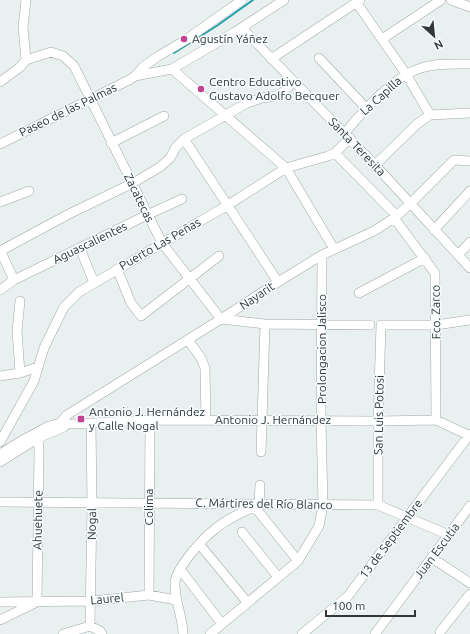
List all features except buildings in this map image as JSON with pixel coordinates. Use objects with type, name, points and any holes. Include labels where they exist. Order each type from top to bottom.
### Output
[{"type":"street","points":[[0,82],[19,68],[26,60],[23,27],[26,0]]},
{"type":"street","name":"Paseo de las Palmas","points":[[0,144],[120,85],[135,76],[157,57],[186,39],[242,0]]},
{"type":"street","name":"Paseo de las Palmas","points":[[135,76],[172,69],[242,28],[284,0]]},
{"type":"street","points":[[382,39],[441,0]]},
{"type":"street","points":[[451,0],[470,7]]},
{"type":"street","points":[[271,59],[358,1],[406,74],[430,115]]},
{"type":"street","name":"Santa Teresita","points":[[242,28],[376,165],[470,268]]},
{"type":"street","name":"Zacatecas","points":[[26,60],[51,52],[63,56],[74,66],[162,243],[222,319]]},
{"type":"street","points":[[320,58],[366,108]]},
{"type":"street","name":"La Capilla","points":[[347,136],[366,108],[406,74],[421,68],[440,64],[470,64]]},
{"type":"street","points":[[172,69],[286,168],[334,249]]},
{"type":"street","points":[[14,280],[0,251],[160,168],[170,158],[176,147],[184,138],[246,103],[282,93],[294,82]]},
{"type":"street","points":[[376,165],[417,124],[430,115],[470,113]]},
{"type":"street","points":[[111,143],[164,116]]},
{"type":"street","name":"Puerto Las Peñas","points":[[0,442],[34,381],[44,348],[64,307],[78,292],[228,205],[286,168],[335,153],[347,136]]},
{"type":"street","points":[[184,138],[278,282]]},
{"type":"street","name":"Fco. Zarco","points":[[335,153],[395,217],[435,273],[436,420]]},
{"type":"street","name":"Nayarit","points":[[60,426],[67,415],[222,319],[278,282],[322,255],[374,231],[395,217],[454,160],[470,161]]},
{"type":"street","points":[[0,202],[29,191]]},
{"type":"street","points":[[434,230],[470,191]]},
{"type":"street","name":"Aguascalientes","points":[[0,290],[14,280],[182,199]]},
{"type":"street","points":[[458,255],[470,242]]},
{"type":"street","points":[[80,248],[94,283]]},
{"type":"street","name":"Prolongacion Jalisco","points":[[210,634],[298,561],[319,526],[323,505],[322,255]]},
{"type":"street","points":[[117,269],[131,303],[141,316],[219,256]]},
{"type":"street","points":[[359,293],[425,258]]},
{"type":"street","points":[[20,301],[17,331],[20,373]]},
{"type":"street","points":[[222,319],[265,324],[370,325]]},
{"type":"street","points":[[436,325],[470,320]]},
{"type":"street","points":[[261,452],[265,324]]},
{"type":"street","name":"San Luis Potosi","points":[[378,505],[378,421],[381,325],[436,325]]},
{"type":"street","points":[[188,340],[201,358],[205,368],[206,420]]},
{"type":"street","points":[[1,378],[38,367]]},
{"type":"street","name":"Antonio J. Hernández","points":[[60,426],[150,420],[436,420],[470,435]]},
{"type":"street","name":"Colima","points":[[149,595],[150,420]]},
{"type":"street","name":"Nogal","points":[[90,626],[92,601],[91,423]]},
{"type":"street","points":[[0,454],[49,426],[60,426]]},
{"type":"street","points":[[0,462],[60,426]]},
{"type":"street","name":"13 de Septiembre","points":[[302,634],[348,596],[470,435]]},
{"type":"street","name":"Ahuehuete","points":[[37,602],[38,438]]},
{"type":"street","points":[[260,485],[257,505],[298,561]]},
{"type":"street","name":"C. Mártires del Río Blanco","points":[[0,502],[378,505]]},
{"type":"street","points":[[183,634],[176,600],[175,581],[180,569],[215,529],[237,515],[257,505]]},
{"type":"street","points":[[378,505],[449,535]]},
{"type":"street","name":"Juan Escutia","points":[[375,634],[470,506]]},
{"type":"street","points":[[242,532],[278,577]]},
{"type":"street","points":[[200,545],[247,602]]},
{"type":"street","points":[[432,558],[470,583]]},
{"type":"street","points":[[180,569],[222,624]]},
{"type":"street","points":[[440,632],[470,594]]},
{"type":"street","name":"Laurel","points":[[0,602],[92,601],[149,595],[176,600]]},
{"type":"street","name":"Laurel","points":[[0,620],[37,602]]},
{"type":"street","points":[[66,634],[90,626],[100,631],[102,634]]},
{"type":"waterway","points":[[174,53],[218,25],[253,0]]},
{"type":"place","name":"Agustín Yáñez","points":[[184,39]]},
{"type":"place","name":"Centro Educativo Gustavo Adolfo Becquer","points":[[201,89]]},
{"type":"place","name":"Antonio J. Hernández y Calle Nogal","points":[[81,419]]}]
